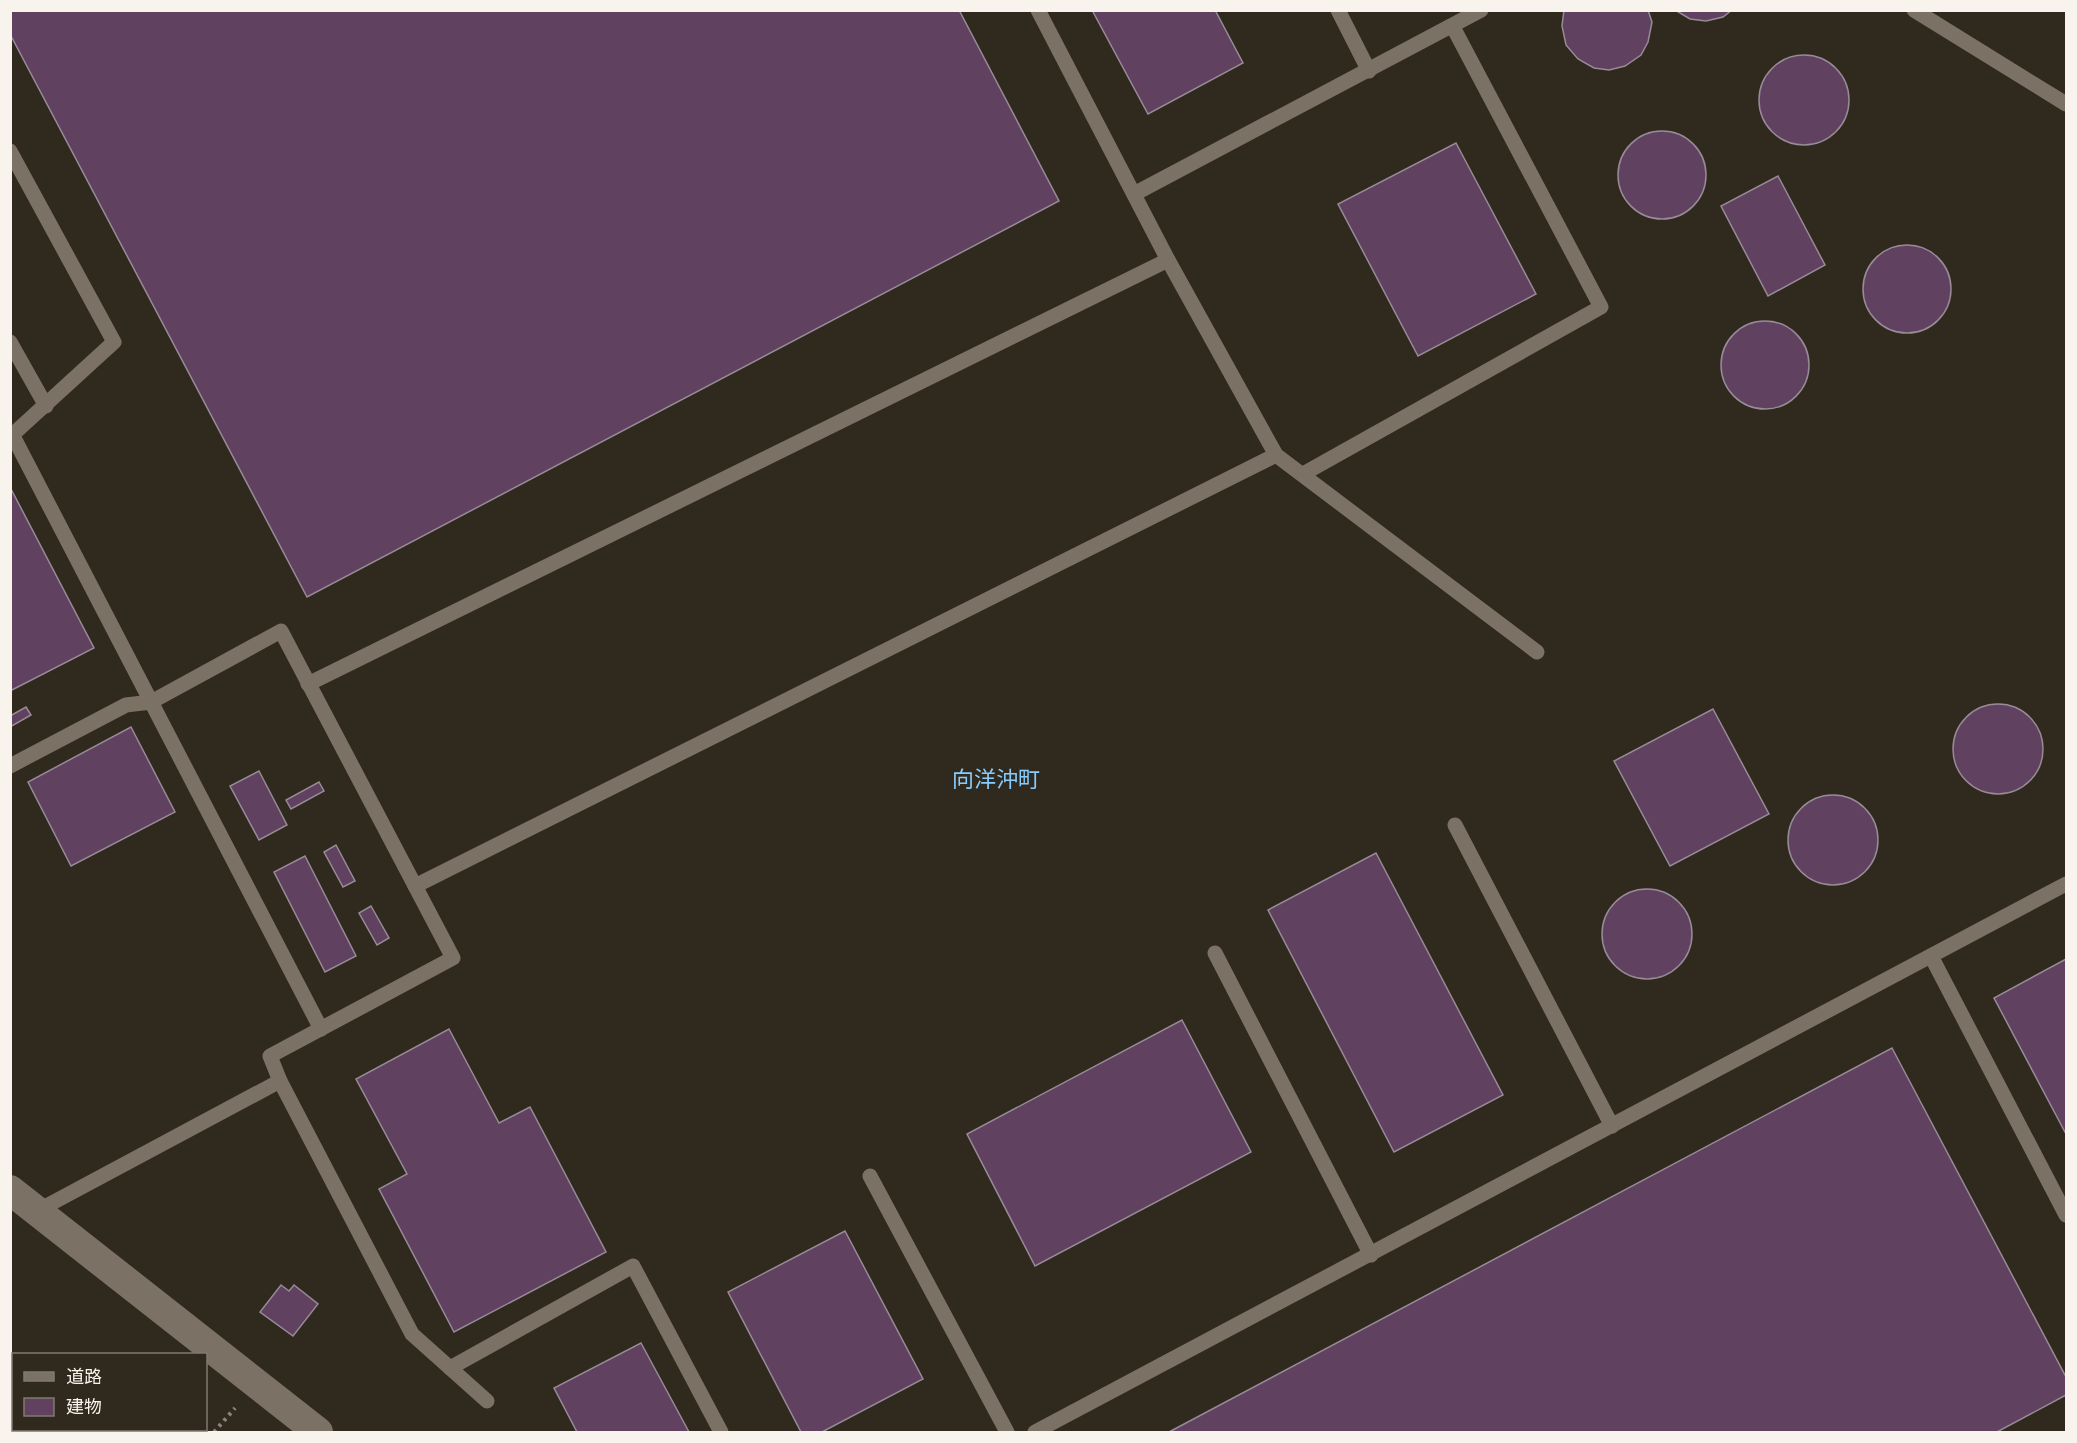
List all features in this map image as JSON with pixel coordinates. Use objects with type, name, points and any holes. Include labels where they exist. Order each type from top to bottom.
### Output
[{"type":"street","points":[[10,1190],[318,1432]]},
{"type":"lane","points":[[1038,10],[1168,260],[1276,454],[1537,652]]},
{"type":"lane","points":[[1338,10],[1369,71]]},
{"type":"lane","points":[[1134,194],[1481,10]]},
{"type":"lane","points":[[1914,10],[2067,104]]},
{"type":"lane","points":[[1303,474],[1601,307],[1452,27]]},
{"type":"lane","points":[[10,151],[114,342],[12,437],[321,1029]]},
{"type":"lane","points":[[308,684],[1168,260]]},
{"type":"lane","points":[[10,342],[46,406]]},
{"type":"lane","points":[[415,886],[1276,454]]},
{"type":"lane","points":[[10,766],[126,705],[151,702],[280,631],[453,958],[270,1056],[280,1081],[412,1334],[487,1401]]},
{"type":"lane","points":[[1455,825],[1612,1126]]},
{"type":"lane","points":[[1035,1432],[2067,884]]},
{"type":"lane","points":[[1215,953],[1371,1255]]},
{"type":"lane","points":[[1931,956],[2067,1215]]},
{"type":"lane","points":[[37,1211],[280,1081]]},
{"type":"lane","points":[[870,1176],[1007,1432]]},
{"type":"lane","points":[[450,1368],[633,1266],[721,1432]]},
{"type":"path","points":[[214,1432],[236,1406]]},
{"type":"building","points":[[10,10],[959,10],[1059,201],[307,597],[10,34]]},
{"type":"building","points":[[1092,10],[1215,10],[1243,63],[1148,114]]},
{"type":"building","points":[[1564,10],[1648,10],[1652,22],[1648,42],[1641,55],[1625,66],[1609,70],[1594,68],[1578,59],[1566,45],[1562,26]]},
{"type":"building","points":[[1675,10],[1732,10],[1723,17],[1706,21],[1690,19]]},
{"type":"building","points":[[1804,55],[1829,63],[1841,75],[1849,100],[1841,125],[1829,137],[1804,145],[1779,137],[1767,125],[1759,100],[1767,75],[1779,63]]},
{"type":"building","points":[[1653,131],[1671,131],[1687,138],[1699,150],[1706,166],[1706,184],[1699,200],[1687,212],[1671,219],[1653,219],[1637,212],[1625,200],[1618,184],[1618,166],[1625,150],[1637,138]]},
{"type":"building","points":[[1456,143],[1536,294],[1418,356],[1338,204]]},
{"type":"building","points":[[1778,176],[1825,265],[1768,296],[1721,206]]},
{"type":"building","points":[[1898,245],[1916,245],[1932,252],[1944,264],[1951,280],[1951,298],[1944,314],[1932,326],[1916,333],[1898,333],[1882,326],[1870,314],[1863,298],[1863,280],[1870,264],[1882,252]]},
{"type":"building","points":[[1756,321],[1774,321],[1790,328],[1802,340],[1809,356],[1809,374],[1802,390],[1790,402],[1774,409],[1756,409],[1740,402],[1728,390],[1721,374],[1721,356],[1728,340],[1740,328]]},
{"type":"building","points":[[10,487],[94,648],[10,691]]},
{"type":"building","points":[[1998,704],[2015,708],[2030,717],[2039,732],[2043,749],[2039,766],[2030,781],[2015,790],[1998,794],[1981,790],[1966,781],[1957,766],[1953,749],[1957,732],[1966,717],[1981,708]]},
{"type":"building","points":[[26,707],[31,715],[10,727],[10,716]]},
{"type":"building","points":[[1713,709],[1769,814],[1670,866],[1614,761]]},
{"type":"building","points":[[131,727],[175,812],[71,866],[28,782]]},
{"type":"building","points":[[259,771],[287,825],[259,840],[230,786]]},
{"type":"building","points":[[319,782],[324,791],[291,809],[286,800]]},
{"type":"building","points":[[1833,795],[1850,799],[1865,808],[1874,823],[1878,840],[1874,857],[1865,872],[1850,881],[1833,885],[1816,881],[1801,872],[1792,857],[1788,840],[1792,823],[1801,808],[1816,799]]},
{"type":"building","points":[[336,845],[355,881],[343,887],[324,852]]},
{"type":"building","points":[[1376,853],[1503,1095],[1394,1152],[1268,910]]},
{"type":"building","points":[[305,856],[356,956],[325,972],[274,872]]},
{"type":"building","points":[[1647,889],[1664,893],[1679,902],[1688,917],[1692,934],[1688,951],[1679,966],[1664,975],[1647,979],[1630,975],[1615,966],[1606,951],[1602,934],[1606,917],[1615,902],[1630,893]]},
{"type":"building","points":[[371,906],[389,938],[377,945],[359,913]]},
{"type":"building","points":[[2066,959],[2066,1134],[1994,998]]},
{"type":"building","points":[[1182,1020],[1251,1152],[1035,1266],[967,1134]]},
{"type":"building","points":[[449,1029],[499,1123],[530,1107],[606,1252],[454,1332],[379,1189],[407,1174],[356,1079]]},
{"type":"building","points":[[1892,1048],[2066,1377],[2066,1395],[1997,1432],[1169,1432]]},
{"type":"building","points":[[845,1231],[923,1379],[822,1432],[801,1432],[728,1292]]},
{"type":"building","points":[[281,1285],[289,1291],[294,1285],[318,1304],[293,1336],[260,1312]]},
{"type":"building","points":[[641,1343],[689,1432],[577,1432],[554,1388]]},
{"type":"district","name":"向洋沖町","points":[[996,779]]}]
